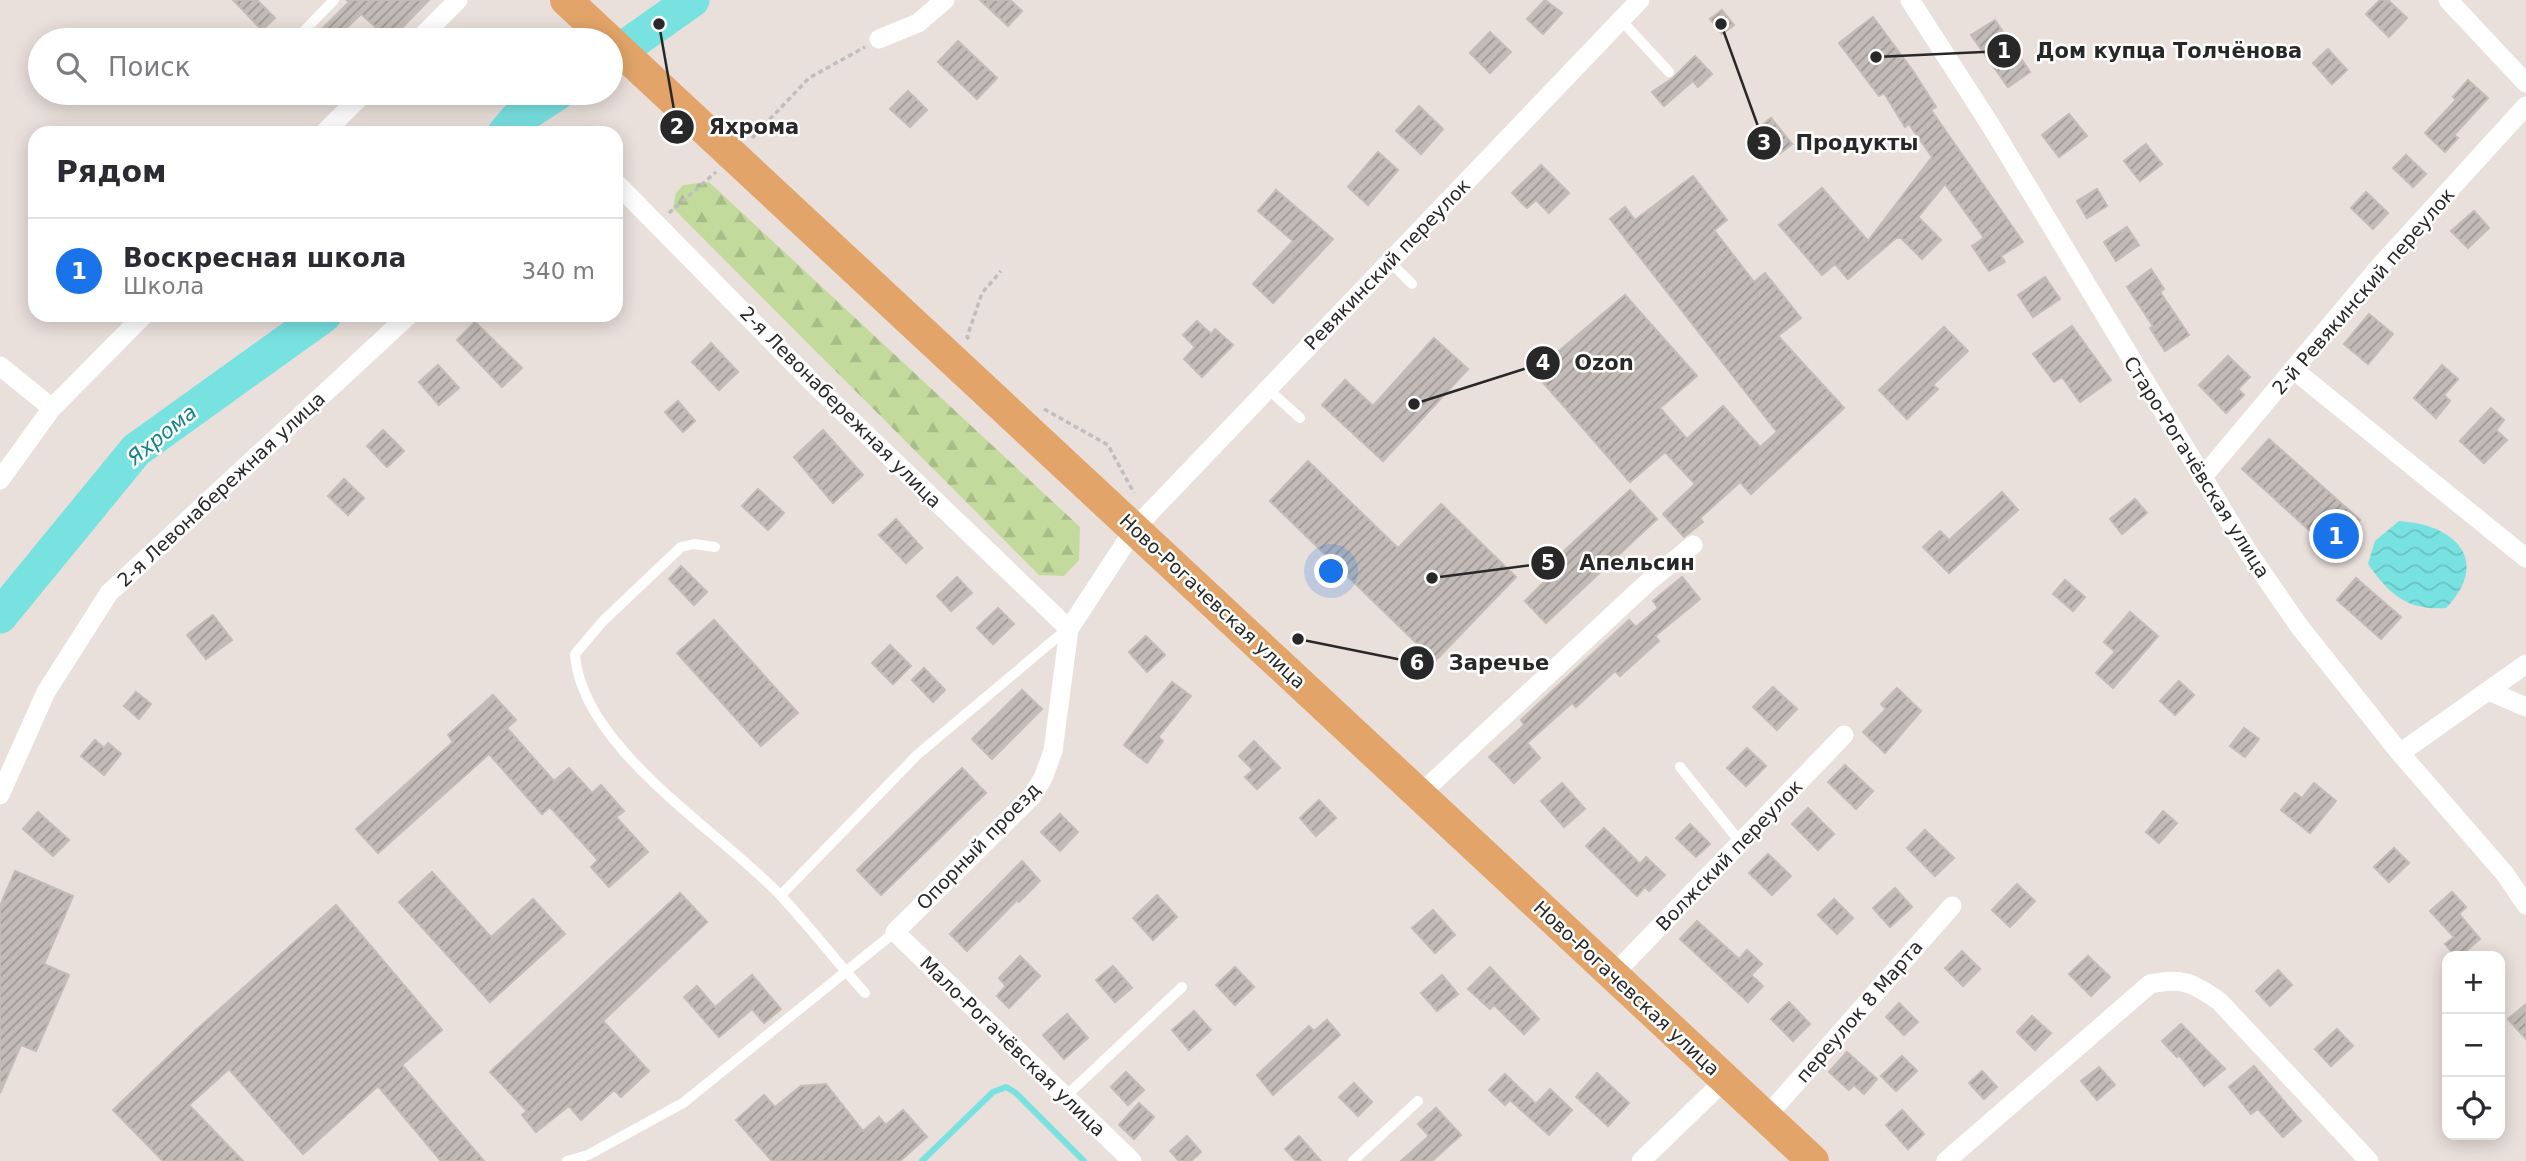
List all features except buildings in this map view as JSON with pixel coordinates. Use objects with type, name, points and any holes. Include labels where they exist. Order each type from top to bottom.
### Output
[{"type":"main road","name":"Ново-Рогачевская улица","points":[[566,0],[596,28]]},
{"type":"main road","name":"Ново-Рогачевская улица","points":[[623,52],[738,152],[1140,523],[1419,795],[1814,1161]]},
{"type":"street","points":[[430,28],[458,0]]},
{"type":"street","points":[[879,39],[918,23],[945,0]]},
{"type":"street","name":"Ревякинский переулок","points":[[1069,629],[1140,523],[1640,0]]},
{"type":"street","name":"Старо-Рогачёвская улица","points":[[1910,0],[1991,126],[2202,478],[2299,625],[2400,752],[2505,874],[2526,905]]},
{"type":"street","points":[[2448,0],[2526,83]]},
{"type":"street","points":[[330,126],[349,105]]},
{"type":"street","name":"2-й Ревякинский переулок","points":[[2202,478],[2379,267],[2526,106]]},
{"type":"street","name":"2-я Левонабережная улица","points":[[623,190],[817,387],[1069,629]]},
{"type":"street","points":[[0,480],[52,408],[137,322]]},
{"type":"street","name":"2-я Левонабережная улица","points":[[0,795],[46,692],[109,593],[401,322]]},
{"type":"street","points":[[0,366],[52,408]]},
{"type":"street","points":[[2294,370],[2526,558]]},
{"type":"street","points":[[1419,795],[1647,583],[1693,545]]},
{"type":"street","name":"Опорный проезд","points":[[895,932],[1032,796],[1044,778],[1053,751],[1069,629]]},
{"type":"street","points":[[2400,752],[2526,663]]},
{"type":"street","points":[[2489,691],[2526,707]]},
{"type":"street","name":"Волжский переулок","points":[[1613,975],[1844,735]]},
{"type":"street","name":"переулок 8 Марта","points":[[1766,1117],[1952,906]]},
{"type":"street","name":"Мало-Рогачёвская улица","points":[[895,932],[1132,1161]]},
{"type":"street","points":[[1946,1161],[2150,985],[2175,979],[2201,988],[2220,1001],[2369,1161]]},
{"type":"street","points":[[1641,1161],[1725,1080]]},
{"type":"lane","points":[[307,28],[334,0]]},
{"type":"lane","points":[[1621,20],[1669,72]]},
{"type":"lane","points":[[1390,262],[1412,284]]},
{"type":"lane","points":[[1268,389],[1300,418]]},
{"type":"lane","points":[[715,547],[694,544],[681,547],[581,646],[575,654],[576,666],[595,714],[644,772],[781,895],[865,993]]},
{"type":"lane","points":[[781,895],[917,755],[1069,629]]},
{"type":"lane","points":[[1680,767],[1742,844]]},
{"type":"lane","points":[[567,1161],[590,1158],[683,1103],[895,932]]},
{"type":"lane","points":[[1066,1096],[1182,987]]},
{"type":"lane","points":[[1353,1161],[1418,1101]]},
{"type":"path","points":[[657,224],[738,152],[809,78],[879,39]]},
{"type":"path","points":[[975,345],[967,337],[982,293],[1001,271]]},
{"type":"path","points":[[1043,409],[1108,445],[1140,523]]},
{"type":"green space","points":[[709,182],[1080,527],[1079,560],[1064,576],[1039,575],[673,208],[676,193],[683,185]]},
{"type":"water","points":[[2399,521],[2436,529],[2450,537],[2460,548],[2466,560],[2466,575],[2459,591],[2446,608],[2420,607],[2400,598],[2368,564],[2375,541]]},
{"type":"waterway","name":"Яхрома","points":[[623,49],[692,0]]},
{"type":"waterway","name":"Яхрома","points":[[511,126],[539,105]]},
{"type":"waterway","name":"Яхрома","points":[[0,616],[136,450],[314,322]]},
{"type":"waterway","points":[[922,1161],[993,1092],[1006,1087],[1016,1093],[1084,1161]]},
{"type":"place","name":"Яхрома","points":[[659,24]]},
{"type":"place","name":"Продукты","points":[[1721,24]]},
{"type":"place","name":"Дом купца Толчёнова","points":[[1876,57]]},
{"type":"place","name":"Ozon","points":[[1414,404]]},
{"type":"place","name":"Воскресная школа","points":[[2336,536]]},
{"type":"place","name":"Апельсин","points":[[1432,578]]},
{"type":"place","name":"Заречье","points":[[1298,639]]}]
